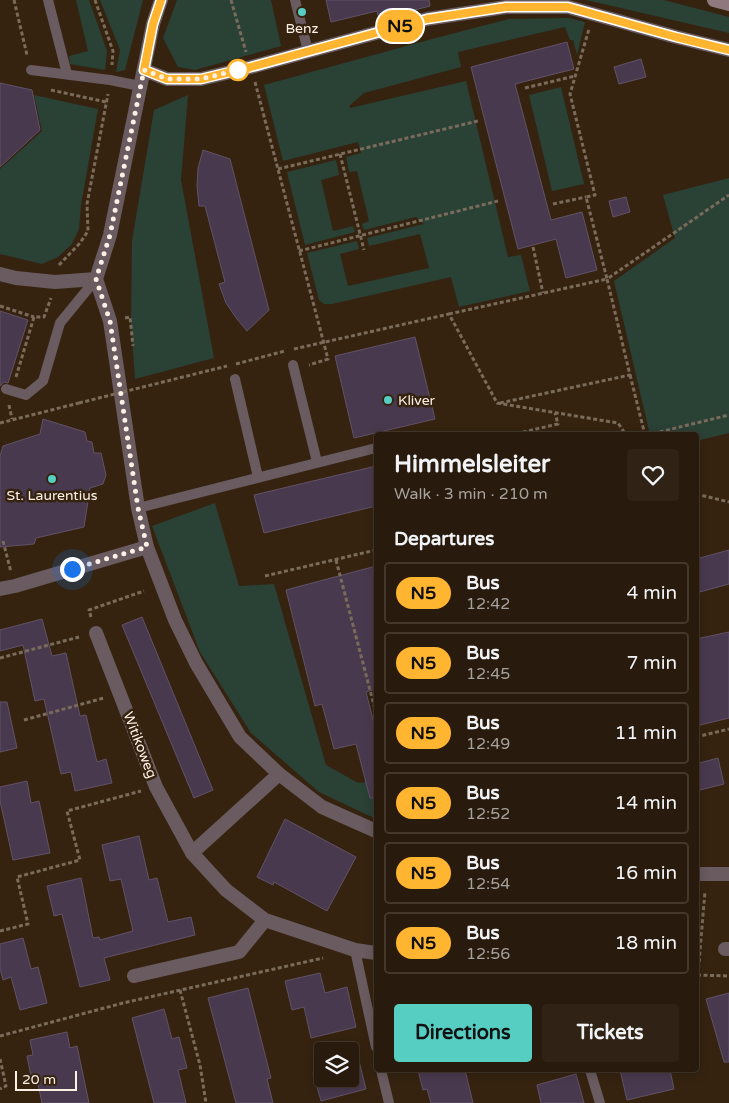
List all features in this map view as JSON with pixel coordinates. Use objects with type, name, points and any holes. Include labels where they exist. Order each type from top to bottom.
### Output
[{"type":"main road","points":[[714,0],[729,4]]},
{"type":"street","points":[[161,0],[153,24],[110,235],[96,279],[110,321],[138,508],[147,547],[175,620],[196,663],[240,737],[278,774],[322,807],[374,829]]},
{"type":"street","points":[[144,70],[167,79],[201,79],[427,19],[506,7],[568,7],[729,50]]},
{"type":"street","points":[[0,274],[16,278],[55,282],[96,279]]},
{"type":"street","points":[[0,589],[147,547]]},
{"type":"street","name":"Witikoweg","points":[[96,633],[156,787],[192,853],[226,890],[265,920],[355,950],[374,953]]},
{"type":"street","points":[[192,853],[278,774]]},
{"type":"street","points":[[701,874],[729,874]]},
{"type":"street","points":[[134,976],[239,952],[265,920]]},
{"type":"lane","points":[[48,0],[66,74]]},
{"type":"lane","points":[[295,0],[308,51]]},
{"type":"lane","points":[[31,70],[110,80],[140,86]]},
{"type":"lane","points":[[9,390],[26,395],[43,381],[60,323],[96,279]]},
{"type":"lane","points":[[293,365],[317,462]]},
{"type":"lane","points":[[235,379],[258,477]]},
{"type":"lane","points":[[138,508],[374,448]]},
{"type":"lane","points":[[355,950],[374,1038]]},
{"type":"lane","points":[[382,1072],[389,1103]]},
{"type":"lane","points":[[591,1072],[600,1103]]},
{"type":"path","points":[[14,0],[31,70]]},
{"type":"path","points":[[0,306],[34,317],[44,318],[53,293],[58,266],[80,243],[88,231],[87,204],[114,51],[95,0]]},
{"type":"path","points":[[231,0],[251,67],[328,359],[309,364],[310,369]]},
{"type":"path","points":[[553,204],[595,195],[570,94],[593,14]]},
{"type":"path","points":[[525,88],[576,76]]},
{"type":"path","points":[[278,169],[478,121]]},
{"type":"path","points":[[340,154],[364,250]]},
{"type":"path","points":[[0,422],[323,342],[607,279],[729,195]]},
{"type":"path","points":[[586,197],[645,432]]},
{"type":"path","points":[[299,251],[498,201]]},
{"type":"path","points":[[533,247],[544,293]]},
{"type":"path","points":[[449,314],[497,403]]},
{"type":"path","points":[[12,419],[9,390],[34,317]]},
{"type":"path","points":[[497,403],[630,375]]},
{"type":"path","points":[[497,403],[618,423],[624,432]]},
{"type":"path","points":[[523,432],[558,424],[555,413]]},
{"type":"path","points":[[658,432],[729,415]]},
{"type":"path","points":[[699,495],[729,502]]},
{"type":"path","points":[[3,541],[15,586]]},
{"type":"path","points":[[265,576],[374,550]]},
{"type":"path","points":[[336,560],[374,705]]},
{"type":"path","points":[[0,658],[96,633],[89,610],[144,591]]},
{"type":"path","points":[[24,720],[119,694]]},
{"type":"path","points":[[699,736],[729,729]]},
{"type":"path","points":[[0,931],[28,924],[17,877],[80,860],[67,811],[156,787]]},
{"type":"path","points":[[699,924],[701,874]]},
{"type":"path","points":[[0,1036],[123,1003],[326,957]]},
{"type":"path","points":[[699,975],[729,976]]},
{"type":"path","points":[[180,990],[200,1065],[206,1103]]},
{"type":"path","points":[[0,1059],[6,1086],[0,1089]]},
{"type":"green space","points":[[76,0],[89,0],[107,51],[105,70],[70,64],[69,56],[88,51]]},
{"type":"green space","points":[[100,0],[143,0],[125,70],[116,72],[120,50]]},
{"type":"green space","points":[[177,0],[271,0],[281,46],[195,70],[178,67],[163,38]]},
{"type":"green space","points":[[586,0],[664,0],[729,17],[729,33]]},
{"type":"green space","points":[[569,18],[585,22],[577,55],[573,40],[570,40],[565,27],[458,52],[461,67],[364,93],[349,106],[350,108],[466,81],[508,257],[521,255],[530,291],[459,307],[451,277],[332,304],[324,304],[319,300],[307,253],[357,241],[359,249],[340,254],[348,286],[429,268],[420,234],[369,246],[367,238],[424,224],[416,217],[364,230],[362,224],[369,221],[357,171],[349,172],[346,157],[361,153],[358,142],[283,161],[264,85],[509,19]]},
{"type":"green space","points":[[561,87],[584,184],[552,191],[529,95]]},
{"type":"green space","points":[[34,95],[98,109],[81,205],[79,229],[72,244],[58,257],[42,264],[0,254],[0,169],[42,131]]},
{"type":"green space","points":[[188,95],[181,180],[214,358],[135,379],[131,323],[132,241],[154,110]]},
{"type":"green space","points":[[336,160],[339,175],[321,180],[333,231],[353,226],[355,232],[305,245],[287,172]]},
{"type":"green space","points":[[729,178],[729,433],[699,440],[699,432],[649,432],[614,281],[675,238],[663,195]]},
{"type":"green space","points":[[215,503],[239,586],[274,584],[326,765],[358,783],[374,781],[374,818],[319,792],[251,733],[200,652],[152,526]]},
{"type":"building","points":[[326,0],[429,0],[430,6],[379,19],[377,11],[331,22]]},
{"type":"building","points":[[567,42],[574,69],[515,84],[551,220],[582,212],[597,270],[566,278],[556,239],[518,249],[471,67]]},
{"type":"building","points":[[641,59],[646,77],[619,84],[614,67]]},
{"type":"building","points":[[0,83],[32,90],[40,130],[0,167]]},
{"type":"building","points":[[203,150],[230,159],[269,310],[247,331],[226,303],[219,284],[225,282],[205,206],[199,206],[198,168]]},
{"type":"building","points":[[626,197],[630,212],[613,217],[609,201]]},
{"type":"building","points":[[0,311],[28,320],[8,383],[4,382],[0,386]]},
{"type":"building","name":"Kliver","points":[[415,337],[435,419],[354,438],[335,356]]},
{"type":"building","name":"St. Laurentius","points":[[43,419],[85,432],[87,441],[92,442],[94,453],[101,453],[106,475],[103,484],[90,488],[84,527],[36,538],[34,544],[0,547],[0,456],[3,446],[40,434]]},
{"type":"building","points":[[374,466],[374,506],[264,533],[254,495]]},
{"type":"building","points":[[729,550],[729,584],[699,592],[699,558]]},
{"type":"building","points":[[374,567],[374,690],[366,692],[374,723],[374,798],[370,798],[356,744],[334,749],[322,704],[315,706],[286,590]]},
{"type":"building","points":[[142,617],[213,790],[194,798],[122,625]]},
{"type":"building","points":[[42,619],[52,656],[66,653],[80,716],[86,715],[97,762],[106,759],[112,783],[75,791],[71,772],[61,774],[44,699],[35,701],[23,645],[0,651],[0,630]]},
{"type":"building","points":[[729,632],[729,718],[699,725],[699,638]]},
{"type":"building","points":[[0,702],[7,702],[17,748],[0,752]]},
{"type":"building","points":[[718,758],[724,784],[699,790],[699,763]]},
{"type":"building","points":[[27,781],[31,803],[39,801],[50,853],[13,860],[0,801],[0,787]]},
{"type":"building","points":[[285,819],[356,857],[327,911],[274,882],[273,885],[257,877]]},
{"type":"building","points":[[139,836],[149,880],[157,878],[168,922],[191,917],[195,935],[104,958],[110,980],[80,987],[62,914],[54,916],[47,886],[81,878],[93,938],[99,937],[100,940],[133,931],[121,879],[110,881],[102,845]]},
{"type":"building","points":[[23,938],[31,969],[38,967],[47,1003],[20,1010],[11,977],[3,980],[0,968],[0,944]]},
{"type":"building","points":[[320,973],[325,993],[347,987],[356,1027],[311,1038],[304,1007],[292,1010],[285,981]]},
{"type":"building","points":[[248,988],[271,1078],[267,1079],[273,1103],[236,1103],[208,998]]},
{"type":"building","points":[[729,993],[729,1062],[724,1062],[706,999]]},
{"type":"building","points":[[164,1009],[172,1039],[179,1037],[187,1068],[178,1070],[186,1103],[154,1103],[132,1018]]},
{"type":"building","points":[[67,1032],[70,1048],[77,1046],[89,1103],[42,1103],[36,1075],[31,1076],[27,1056],[33,1055],[30,1040]]},
{"type":"building","points":[[359,1061],[366,1089],[321,1101],[317,1087],[359,1087]]},
{"type":"building","points":[[418,1072],[465,1072],[473,1103],[431,1103],[427,1089],[423,1090]]},
{"type":"building","points":[[620,1072],[670,1072],[674,1089],[627,1100]]},
{"type":"building","points":[[576,1074],[584,1103],[541,1103],[537,1085]]},
{"type":"bus line","name":"N5","points":[[161,0],[153,24],[144,70],[167,79],[201,79],[427,19],[506,7],[568,7],[729,50]]},
{"type":"place","name":"Benz","points":[[302,12]]},
{"type":"place","name":"Kliver","points":[[388,400]]},
{"type":"place","name":"St. Laurentius","points":[[52,479]]},
{"type":"route","points":[[72,569],[147,547],[138,508],[110,321],[96,279],[110,235],[144,70],[167,79],[201,79],[238,70]]}]
